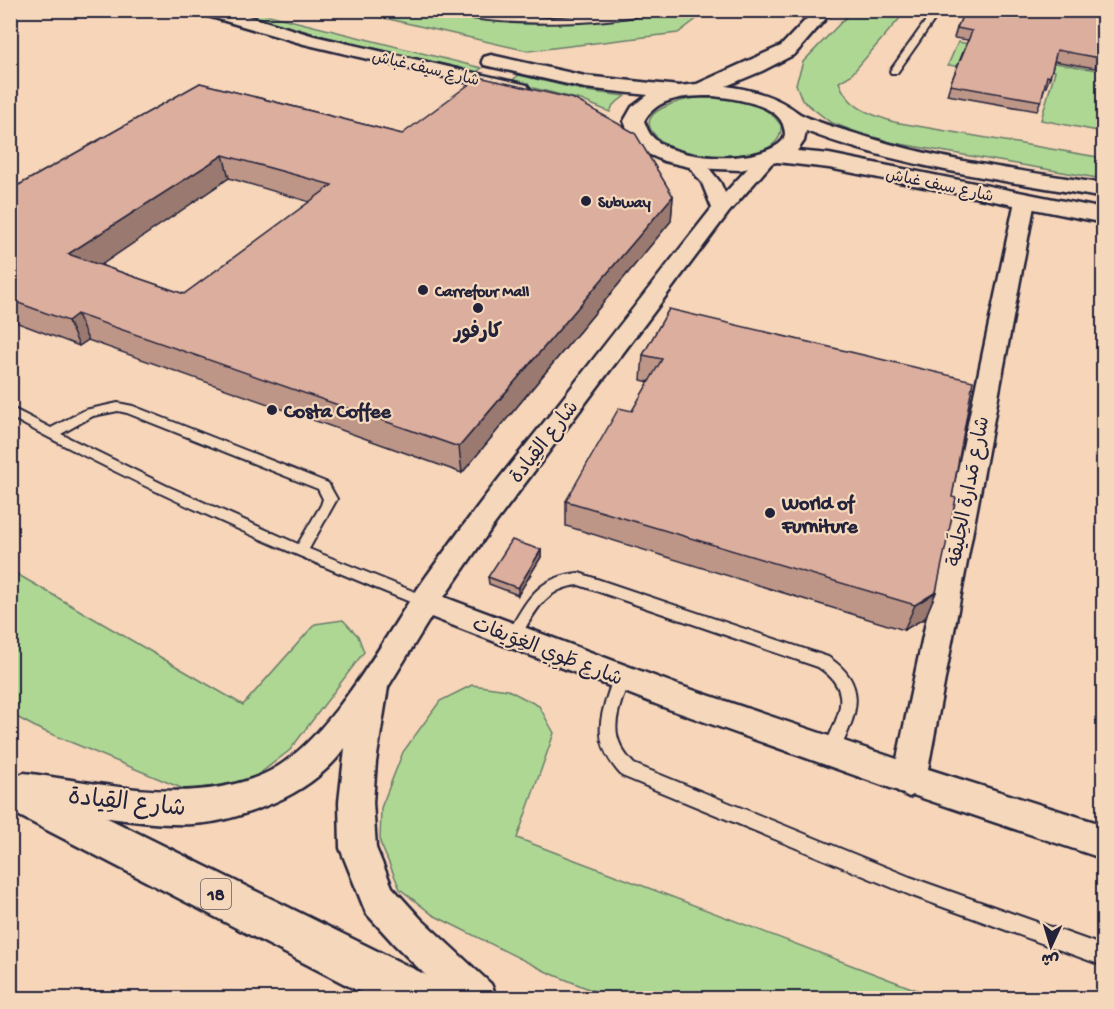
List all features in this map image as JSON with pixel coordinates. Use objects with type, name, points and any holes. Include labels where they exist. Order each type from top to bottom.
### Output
[{"type":"street","name":"شارع سيف غباش","points":[[207,10],[310,40],[540,94]]},
{"type":"street","points":[[639,138],[634,121],[637,113],[654,100],[736,75],[788,50],[825,10]]},
{"type":"street","points":[[771,157],[792,144],[795,138],[796,131],[786,113],[782,79],[788,50]]},
{"type":"street","name":"شارع سيف غباش","points":[[471,57],[585,82],[742,94],[769,102],[786,113],[851,140],[899,153],[1104,191]]},
{"type":"street","points":[[612,122],[639,138]]},
{"type":"street","name":"شارع سيف غباش","points":[[639,138],[662,152],[694,161],[732,164],[771,157],[828,161],[1104,216]]},
{"type":"street","name":"شارع القِيادة","points":[[10,788],[163,807],[194,808],[238,801],[279,784],[306,766],[325,749],[374,682],[425,602],[483,519],[722,208],[771,157]]},
{"type":"street","points":[[694,161],[711,182],[722,208]]},
{"type":"street","name":"شارع مَدارة الحِلَيقة","points":[[909,781],[1025,201]]},
{"type":"street","name":"شارع طَوِي الغِوَيفات","points":[[425,602],[621,678],[909,781],[1104,842]]},
{"type":"street","name":"شارع القِيادة","points":[[374,682],[359,762],[356,802],[358,848],[379,900],[408,932],[477,999]]},
{"type":"street","name":"18","points":[[10,788],[421,999]]},
{"type":"lane","points":[[443,10],[513,19],[578,20],[652,10]]},
{"type":"lane","points":[[510,10],[513,19]]},
{"type":"lane","points":[[894,71],[935,14],[950,12],[991,18]]},
{"type":"lane","points":[[53,433],[92,410],[117,406],[323,486],[330,499],[328,505],[301,551]]},
{"type":"lane","name":"شارع طَوِي الغِوَيفات","points":[[10,411],[166,492],[425,602]]},
{"type":"lane","points":[[513,637],[542,591],[560,581],[579,579],[823,662],[840,673],[850,690],[850,700],[830,753]]},
{"type":"lane","points":[[621,678],[606,729],[610,751],[628,770],[910,886],[1104,956]]},
{"type":"green space","points":[[231,11],[253,11],[482,68],[476,72],[323,36]]},
{"type":"green space","points":[[364,11],[707,11],[678,33],[528,51],[380,17]]},
{"type":"green space","points":[[852,11],[906,11],[851,75],[839,82],[848,98],[861,109],[894,122],[1103,158],[1103,179],[877,140],[830,122],[802,100],[796,84],[803,62]]},
{"type":"green space","points":[[958,42],[992,48],[990,52],[1102,71],[1103,64],[1103,105],[1099,109],[1103,113],[1103,132],[1041,120],[1055,71],[973,57],[968,68],[948,65]]},
{"type":"green space","points":[[519,75],[586,91],[625,96],[613,105],[610,112],[581,100],[510,82]]},
{"type":"green space","points":[[703,97],[736,99],[756,105],[766,110],[781,125],[780,135],[776,142],[761,151],[723,158],[681,151],[659,139],[651,129],[649,121],[662,108],[684,100]]},
{"type":"green space","points":[[10,570],[243,705],[315,624],[343,620],[358,636],[364,652],[290,750],[250,781],[186,790],[39,729],[11,714]]},
{"type":"green space","points":[[472,685],[508,690],[539,706],[554,733],[517,838],[938,998],[611,998],[547,972],[433,915],[400,889],[380,842],[381,808],[403,752],[440,701]]},
{"type":"building","points":[[965,10],[979,10],[1001,15],[1007,10],[1104,10],[1104,39],[1099,58],[1057,50],[1041,101],[950,85],[972,31],[957,28]]},
{"type":"building","name":"Carrefour Mall","points":[[479,77],[574,99],[635,133],[673,196],[459,447],[77,314],[68,321],[10,300],[10,190],[200,83],[402,134]],"holes":[[[223,155],[332,185],[184,294],[68,254]]]},
{"type":"building","points":[[669,309],[973,381],[952,497],[956,498],[936,592],[915,605],[566,501],[619,408],[632,411],[662,359],[643,355]]},
{"type":"building","points":[[512,540],[541,550],[518,588],[488,577]]},
{"type":"place","name":"Subway","points":[[586,201]]},
{"type":"place","name":"Carrefour Mall","points":[[423,290]]},
{"type":"place","name":"كارفور","points":[[478,308]]},
{"type":"place","name":"Costa Coffee","points":[[272,410]]},
{"type":"place","name":"World of Furniture","points":[[770,513]]}]
